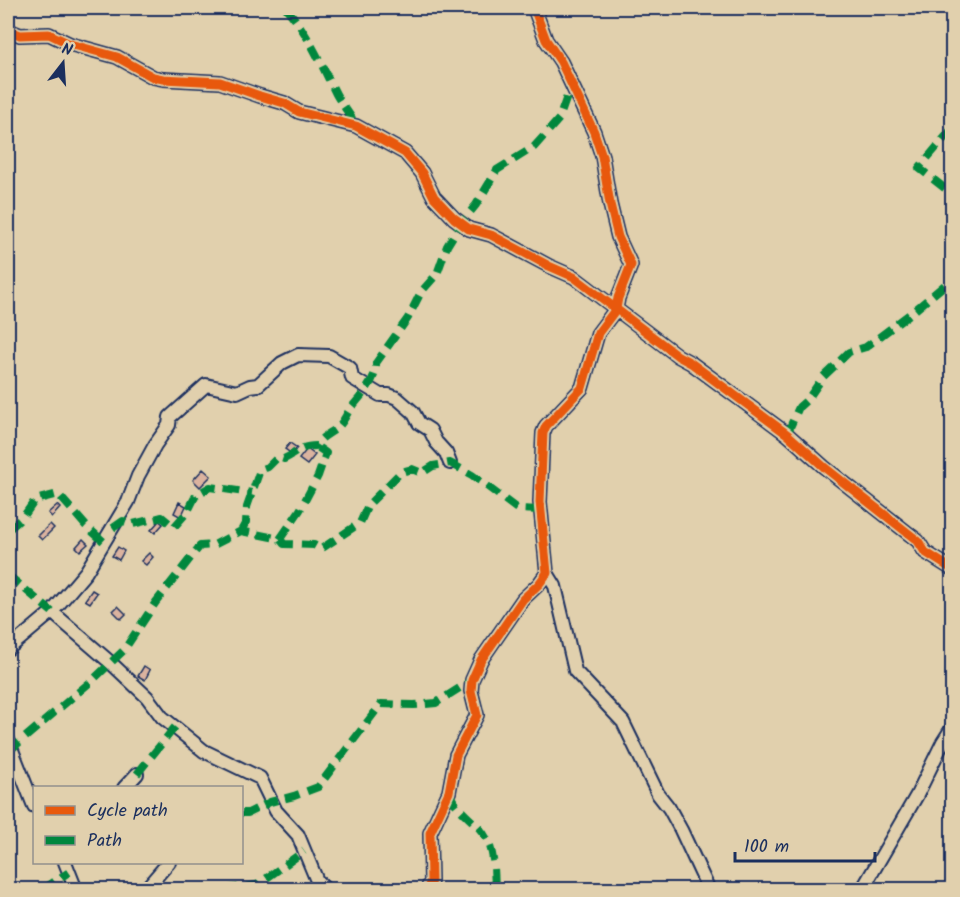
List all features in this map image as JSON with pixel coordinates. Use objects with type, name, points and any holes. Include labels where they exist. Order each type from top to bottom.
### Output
[{"type":"street","points":[[534,8],[539,26],[561,62],[594,132],[602,156],[618,237],[631,265],[616,309],[598,333],[582,388],[546,426],[543,433],[540,502],[547,573],[555,586],[575,671],[623,722],[658,794],[681,830],[709,890]]},
{"type":"street","points":[[8,30],[21,35],[50,34],[70,44],[117,57],[153,77],[220,82],[284,103],[299,111],[356,126],[405,153],[422,173],[434,197],[454,218],[469,229],[491,235],[574,277],[678,356],[691,363],[787,434],[824,467],[918,541],[925,552],[952,569]]},
{"type":"street","points":[[8,649],[52,612],[86,572],[128,502],[138,476],[169,425],[170,417],[206,384],[237,392],[258,385],[282,363],[298,355],[329,356],[350,368],[352,378],[380,395],[397,398],[414,412],[419,423],[430,430],[450,463]]},
{"type":"street","points":[[427,890],[431,881],[430,833],[449,792],[456,755],[477,715],[471,691],[472,680],[481,660],[522,599],[539,584],[547,573]]},
{"type":"street","points":[[52,612],[147,697],[162,717],[204,751],[260,778],[276,811],[298,835],[317,881],[326,890]]},
{"type":"street","points":[[862,890],[917,795],[952,728]]},
{"type":"street","points":[[8,740],[33,803]]},
{"type":"street","points":[[126,786],[137,774]]},
{"type":"street","points":[[66,864],[76,890]]},
{"type":"street","points":[[144,890],[167,864]]},
{"type":"building","points":[[290,443],[297,448],[292,454],[285,449]]},
{"type":"building","points":[[307,449],[315,455],[307,465],[299,459]]},
{"type":"building","points":[[203,469],[211,476],[200,487],[193,480]]},
{"type":"building","points":[[179,502],[186,506],[181,517],[174,513]]},
{"type":"building","points":[[57,505],[60,508],[52,517],[48,513]]},
{"type":"building","points":[[159,521],[163,524],[155,533],[151,530]]},
{"type":"building","points":[[50,524],[54,528],[42,540],[38,536]]},
{"type":"building","points":[[83,539],[88,544],[80,551],[76,547]]},
{"type":"building","points":[[118,547],[124,551],[119,560],[112,556]]},
{"type":"building","points":[[149,553],[153,557],[146,565],[141,561]]},
{"type":"building","points":[[92,590],[97,593],[90,603],[85,600]]},
{"type":"building","points":[[118,606],[126,614],[121,619],[113,611]]},
{"type":"building","points":[[144,666],[150,670],[145,680],[138,676]]},
{"type":"marked path","points":[[286,8],[308,38],[336,94],[356,126]]},
{"type":"marked path","points":[[241,531],[246,522],[247,507],[260,470],[268,467],[278,457],[284,459],[302,449],[316,446],[323,437],[337,428],[371,382],[376,363],[408,318],[421,292],[437,274],[447,246],[497,170],[534,147],[559,119],[571,85]]},
{"type":"marked path","points":[[952,129],[919,168],[952,194]]},
{"type":"marked path","points":[[787,434],[799,407],[808,399],[823,377],[849,352],[866,347],[915,310],[947,283],[952,275]]},
{"type":"marked path","points":[[280,539],[300,510],[318,476],[326,453],[316,446]]},
{"type":"marked path","points":[[8,752],[95,678],[124,650],[156,602],[200,546],[214,545],[241,531],[280,539],[284,544],[314,545],[321,549],[360,523],[368,505],[401,472],[412,469],[422,473],[433,466],[450,463],[472,475],[517,509],[541,510]]},
{"type":"marked path","points":[[113,528],[123,521],[133,524],[162,517],[174,527],[188,511],[196,495],[210,487],[252,493]]},
{"type":"marked path","points":[[8,530],[24,516],[35,500],[58,494],[86,526],[104,542]]},
{"type":"marked path","points":[[8,575],[52,612]]},
{"type":"marked path","points":[[243,813],[318,787],[381,704],[436,703],[472,680]]},
{"type":"marked path","points":[[137,774],[175,727]]},
{"type":"marked path","points":[[449,792],[458,807],[479,828],[488,842],[493,857],[495,890]]},
{"type":"marked path","points":[[223,890],[257,885],[304,851]]},
{"type":"marked path","points":[[42,890],[69,872]]},
{"type":"cycle path","points":[[427,890],[431,881],[430,833],[449,792],[456,755],[477,715],[471,691],[472,680],[481,660],[523,599],[547,573],[540,502],[543,433],[546,426],[582,388],[598,333],[616,309],[631,265],[618,237],[602,156],[594,132],[561,62],[546,40],[534,8]]},
{"type":"cycle path","points":[[8,30],[20,35],[49,34],[70,44],[117,57],[153,77],[220,82],[284,103],[299,112],[356,126],[405,153],[422,173],[434,197],[454,218],[469,229],[491,235],[574,277],[678,356],[691,363],[787,434],[824,467],[918,541],[925,552],[952,569]]}]
